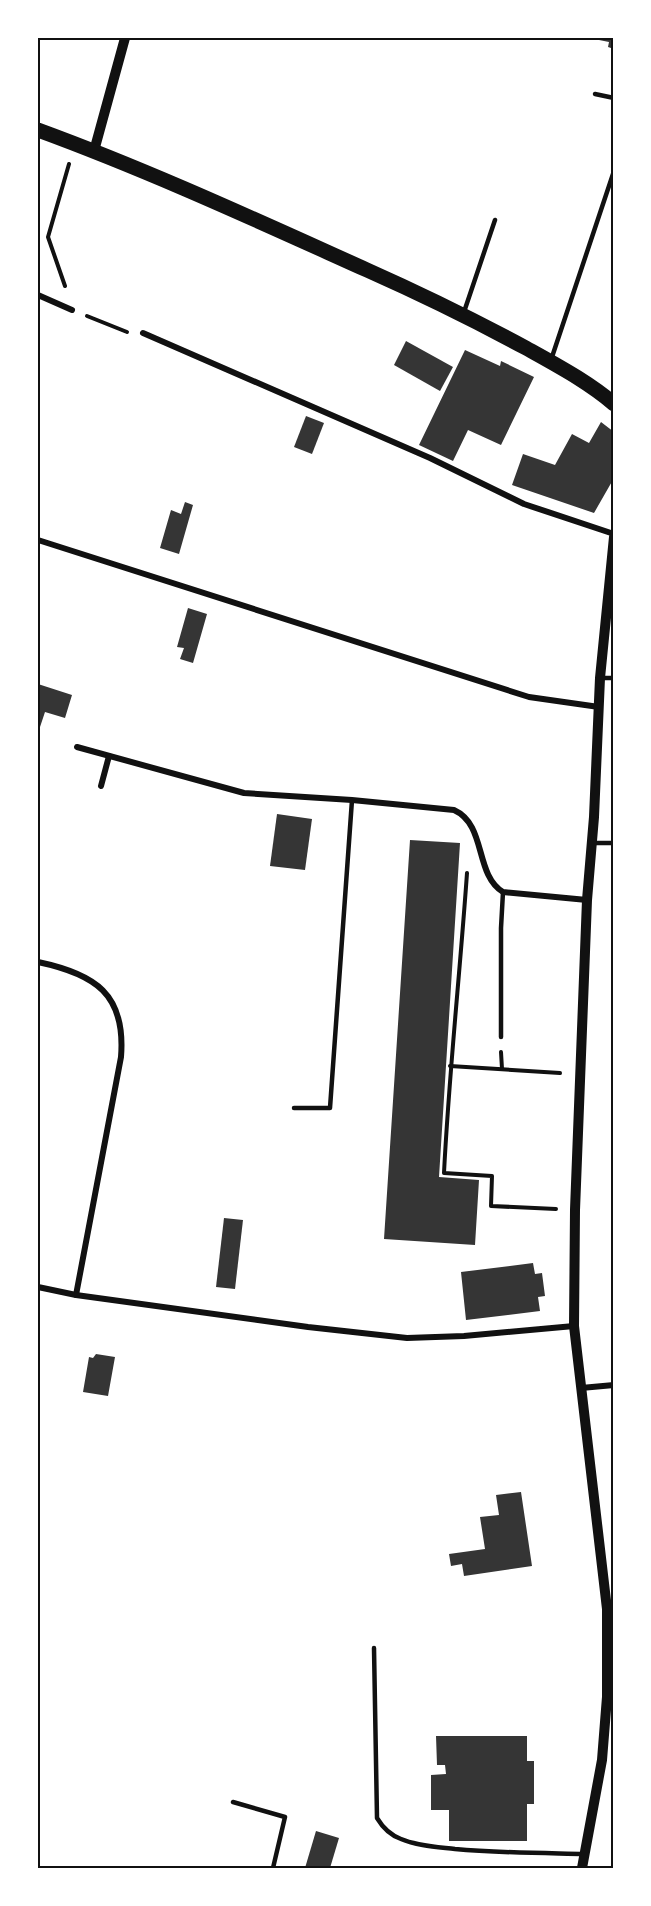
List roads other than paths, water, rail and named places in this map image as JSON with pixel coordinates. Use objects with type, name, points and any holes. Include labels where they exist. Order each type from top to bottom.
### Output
[{"type":"main road","points":[[38,130],[171,182],[266,223],[463,315],[550,362],[614,404]]},
{"type":"street","points":[[94,151],[126,38]]},
{"type":"street","points":[[38,296],[72,310]]},
{"type":"street","points":[[143,333],[430,459],[524,504],[614,535],[600,678],[587,900],[575,1210],[574,1326],[607,1609],[608,1646],[602,1760],[582,1869]]},
{"type":"street","points":[[38,540],[529,697],[599,707]]},
{"type":"street","points":[[77,747],[244,793],[454,810],[469,821],[493,882],[503,892],[587,900]]},
{"type":"street","points":[[101,786],[109,756]]},
{"type":"street","points":[[38,962],[72,971],[98,984],[113,1004],[123,1036],[76,1295]]},
{"type":"street","points":[[38,1287],[76,1295],[364,1335],[407,1338],[464,1336],[574,1326]]},
{"type":"street","points":[[581,1388],[614,1385]]},
{"type":"lane","points":[[595,94],[614,98]]},
{"type":"lane","points":[[550,362],[614,171]]},
{"type":"lane","points":[[463,315],[495,220]]},
{"type":"lane","points":[[600,678],[614,678]]},
{"type":"lane","points":[[294,1108],[330,1108],[352,800]]},
{"type":"lane","points":[[592,843],[614,843]]},
{"type":"lane","points":[[501,1038],[503,892]]},
{"type":"lane","points":[[374,1648],[377,1818],[382,1827],[402,1840],[438,1847],[512,1853],[585,1854]]},
{"type":"lane","points":[[233,1802],[285,1818],[273,1869]]}]
